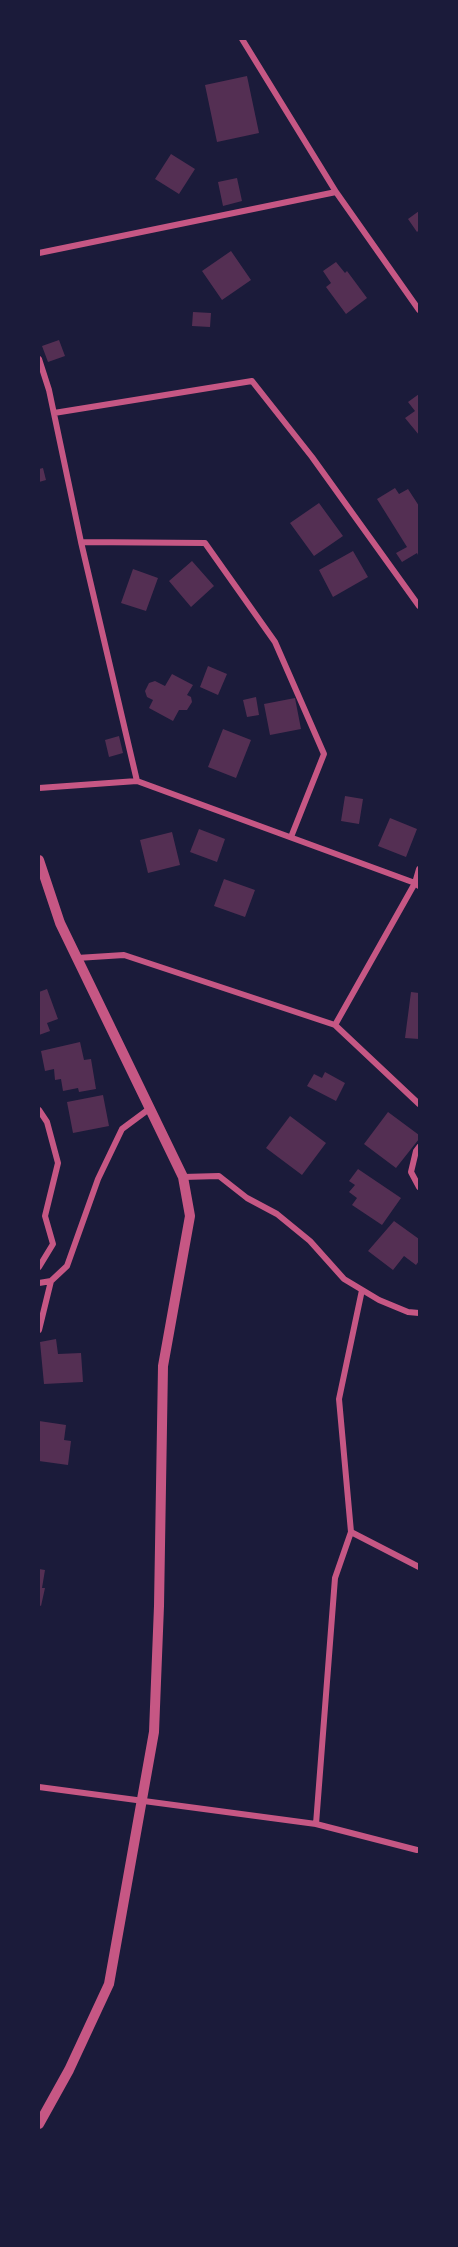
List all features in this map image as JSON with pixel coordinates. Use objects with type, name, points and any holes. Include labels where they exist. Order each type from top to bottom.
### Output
[{"type":"street","points":[[242,39],[336,192],[419,310]]},
{"type":"street","points":[[39,254],[336,192]]},
{"type":"street","points":[[39,359],[54,413],[81,542],[137,781]]},
{"type":"street","points":[[54,413],[252,381],[312,457],[419,606]]},
{"type":"street","points":[[81,542],[205,543],[275,642],[324,754],[291,837]]},
{"type":"street","points":[[39,788],[137,781],[417,884]]},
{"type":"street","points":[[39,860],[60,923],[183,1177],[190,1216],[163,1366],[159,1606],[154,1732],[109,1983],[69,2070],[39,2124]]},
{"type":"street","points":[[335,1025],[417,884],[419,869]]},
{"type":"street","points":[[77,957],[124,955],[335,1025],[419,1104]]},
{"type":"street","points":[[39,1330],[51,1281],[67,1266],[99,1179],[122,1129],[149,1109]]},
{"type":"street","points":[[39,1110],[47,1122],[58,1163],[45,1216],[54,1244],[39,1267]]},
{"type":"street","points":[[419,1147],[411,1172],[419,1187]]},
{"type":"street","points":[[183,1177],[219,1176],[247,1198],[277,1214],[310,1241],[344,1279],[379,1300],[408,1312],[419,1313]]},
{"type":"street","points":[[39,1283],[51,1281]]},
{"type":"street","points":[[316,1824],[335,1578],[351,1532],[339,1399],[362,1290]]},
{"type":"street","points":[[351,1532],[419,1567]]},
{"type":"street","points":[[39,1787],[316,1824],[417,1851]]},
{"type":"building","points":[[247,76],[259,133],[217,142],[205,85]]},
{"type":"building","points":[[171,154],[195,169],[179,194],[155,179]]},
{"type":"building","points":[[237,178],[242,201],[223,206],[218,182]]},
{"type":"building","points":[[419,211],[419,230],[417,232],[408,219]]},
{"type":"building","points":[[231,251],[251,280],[222,300],[202,271]]},
{"type":"building","points":[[336,262],[345,273],[347,271],[367,298],[346,314],[326,287],[331,283],[323,271]]},
{"type":"building","points":[[193,312],[211,313],[210,327],[192,326]]},
{"type":"building","points":[[59,340],[65,356],[48,362],[42,346]]},
{"type":"building","points":[[419,394],[419,435],[405,418],[415,411],[408,402]]},
{"type":"building","points":[[43,468],[46,480],[39,482],[39,469]]},
{"type":"building","points":[[395,488],[399,494],[408,489],[419,506],[419,557],[417,553],[402,562],[396,553],[407,547],[377,499]]},
{"type":"building","points":[[319,503],[343,536],[314,556],[290,523]]},
{"type":"building","points":[[353,551],[368,577],[333,597],[319,570]]},
{"type":"building","points":[[192,561],[214,586],[191,607],[169,581]]},
{"type":"building","points":[[133,569],[158,578],[146,611],[121,603]]},
{"type":"building","points":[[208,666],[227,674],[218,695],[200,687]]},
{"type":"building","points":[[172,674],[193,685],[187,695],[191,697],[192,702],[187,710],[179,710],[173,721],[149,708],[153,700],[147,697],[145,691],[149,683],[155,681],[165,686]]},
{"type":"building","points":[[256,697],[259,715],[247,717],[243,700]]},
{"type":"building","points":[[295,698],[301,729],[270,735],[264,704]]},
{"type":"building","points":[[223,729],[251,740],[236,778],[208,767]]},
{"type":"building","points":[[119,736],[123,753],[109,757],[105,740]]},
{"type":"building","points":[[345,796],[363,799],[359,824],[341,821]]},
{"type":"building","points":[[390,818],[417,829],[406,857],[378,846]]},
{"type":"building","points":[[199,829],[225,839],[217,862],[190,852]]},
{"type":"building","points":[[172,832],[180,865],[148,873],[140,840]]},
{"type":"building","points":[[224,879],[255,890],[245,917],[214,906]]},
{"type":"building","points":[[47,989],[58,1019],[47,1023],[50,1031],[39,1035],[39,992]]},
{"type":"building","points":[[411,992],[419,993],[419,1039],[405,1038]]},
{"type":"building","points":[[80,1042],[84,1060],[91,1059],[96,1089],[79,1092],[78,1088],[63,1091],[61,1079],[55,1080],[54,1069],[45,1071],[41,1051]]},
{"type":"building","points":[[325,1072],[345,1083],[336,1101],[307,1086],[314,1074],[322,1078]]},
{"type":"building","points":[[103,1095],[109,1126],[73,1133],[67,1102]]},
{"type":"building","points":[[388,1112],[419,1135],[419,1139],[396,1168],[364,1144]]},
{"type":"building","points":[[290,1116],[326,1143],[302,1175],[266,1148]]},
{"type":"building","points":[[358,1169],[401,1198],[382,1225],[352,1205],[357,1198],[349,1192],[355,1185],[349,1181]]},
{"type":"building","points":[[394,1221],[419,1239],[419,1261],[416,1265],[404,1256],[393,1270],[368,1251]]},
{"type":"building","points":[[56,1339],[58,1354],[81,1353],[83,1382],[44,1384],[40,1342]]},
{"type":"building","points":[[39,1421],[66,1425],[64,1440],[71,1441],[68,1465],[39,1461]]},
{"type":"building","points":[[39,1569],[45,1570],[42,1588],[45,1588],[41,1606],[39,1605]]}]
